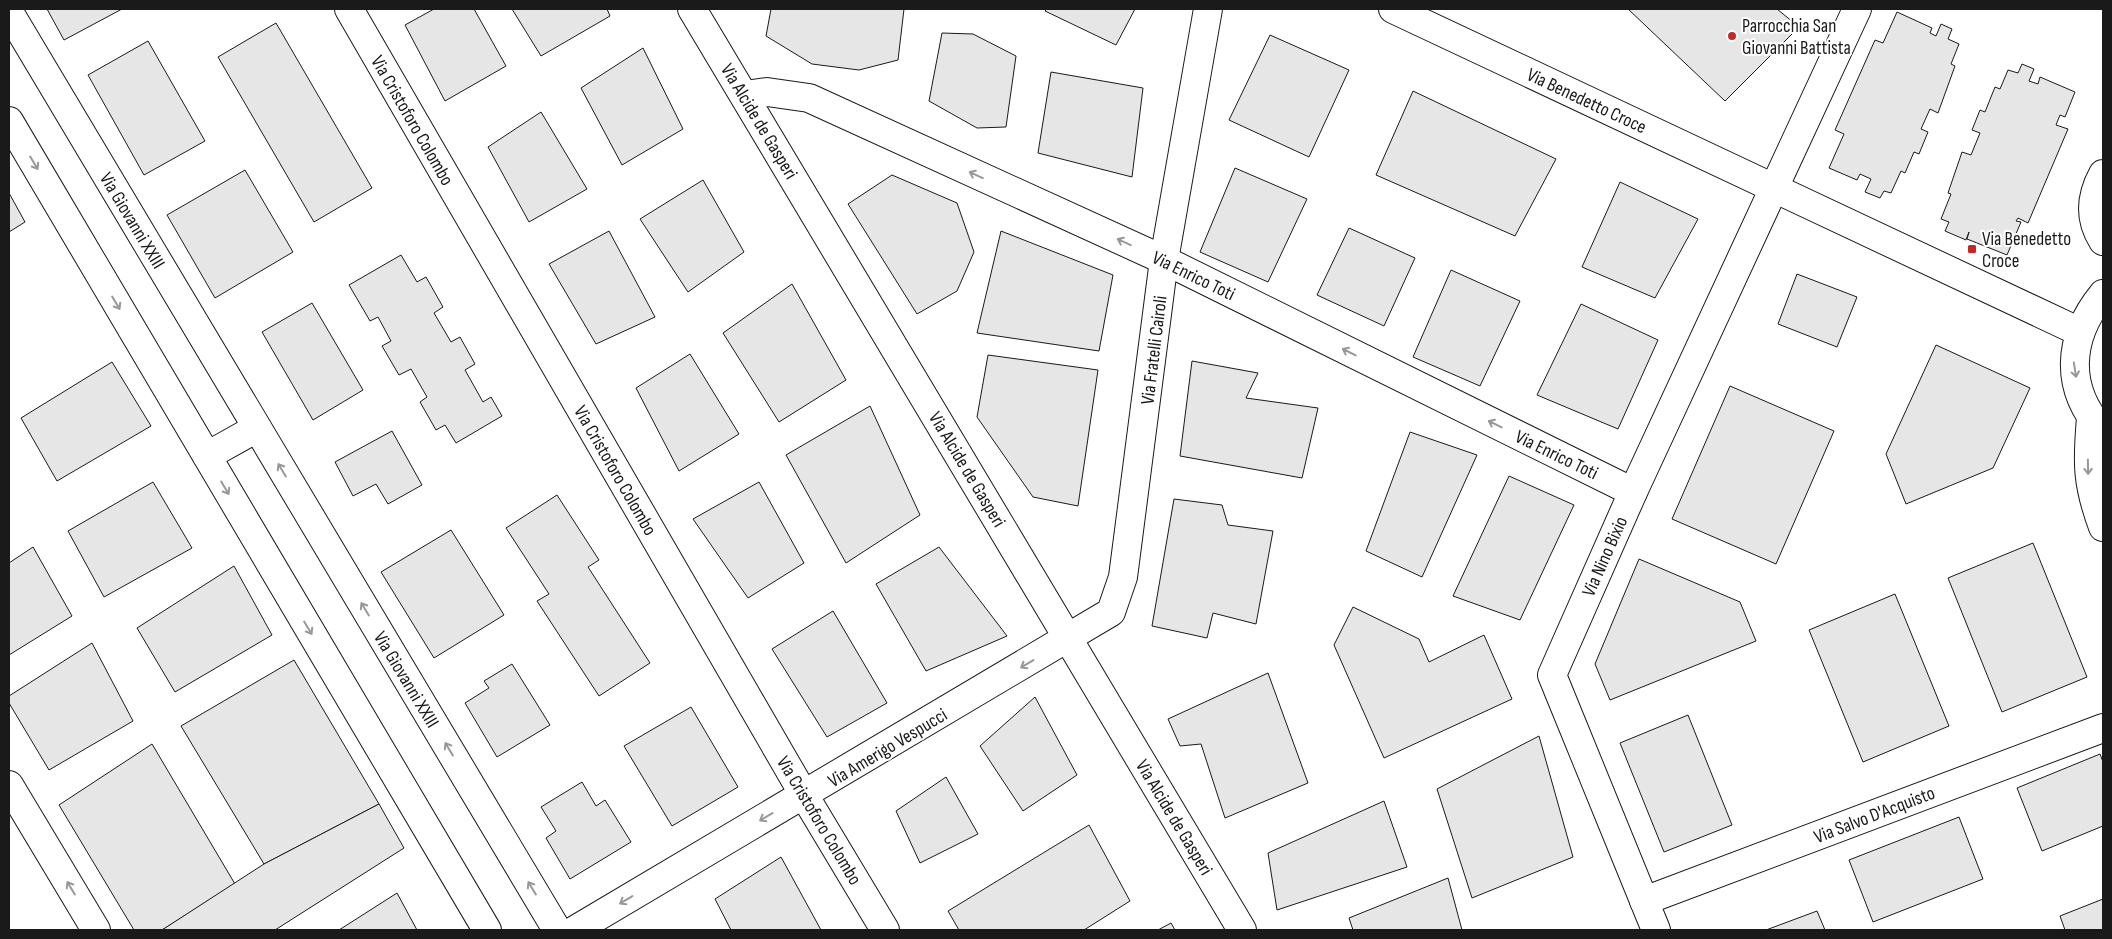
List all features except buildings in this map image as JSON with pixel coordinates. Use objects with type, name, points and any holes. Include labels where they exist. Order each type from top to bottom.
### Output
[{"type":"street","name":"Via Cristoforo Colombo","points":[[349,9],[804,795],[885,930]]},
{"type":"street","name":"Via Alcide de Gasperi","points":[[692,9],[1242,930]]},
{"type":"street","name":"Via Fratelli Cairoli","points":[[1069,639],[1111,612],[1123,577],[1164,260],[1208,9]]},
{"type":"street","name":"Via Benedetto Croce","points":[[1393,9],[2080,332]]},
{"type":"street","name":"Via Nino Bixio","points":[[1656,930],[1552,675],[1633,492],[1857,9]]},
{"type":"street","name":"Via Giovanni XXIII","points":[[9,12],[557,930]]},
{"type":"street","name":"Via Enrico Toti","points":[[744,95],[767,92],[809,98],[1164,260],[1633,492]]},
{"type":"street","points":[[9,121],[487,930]]},
{"type":"street","points":[[2103,174],[2096,191],[2092,210],[2095,228],[2103,241]]},
{"type":"street","points":[[2103,294],[2090,310],[2080,332],[2074,362],[2078,391],[2097,425],[2088,449],[2088,477],[2091,493],[2103,527]]},
{"type":"street","points":[[207,456],[257,428]]},
{"type":"street","name":"Via Amerigo Vespucci","points":[[575,930],[1069,639]]},
{"type":"street","name":"Via Salvo D'Acquisto","points":[[1644,901],[2103,728]]},
{"type":"street","points":[[9,785],[96,930]]},
{"type":"place","name":"Parrocchia San Giovanni Battista","points":[[1732,36]]},
{"type":"place","name":"Via Benedetto Croce","points":[[1972,249]]}]
